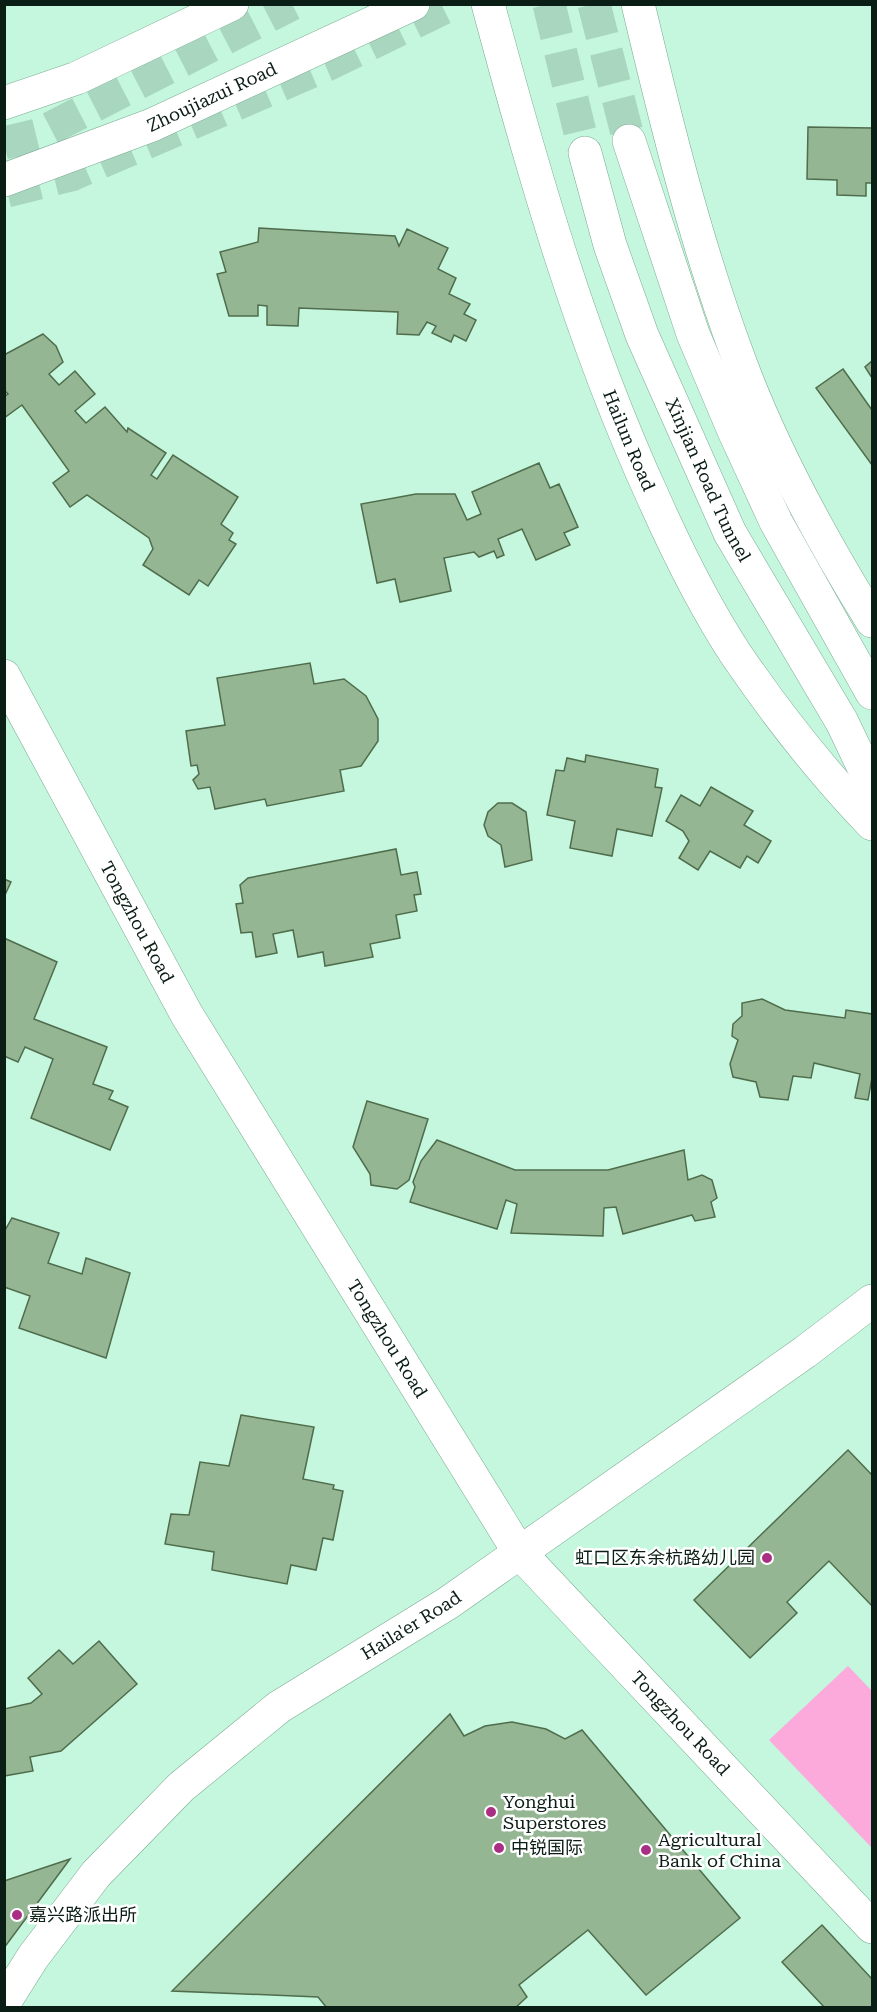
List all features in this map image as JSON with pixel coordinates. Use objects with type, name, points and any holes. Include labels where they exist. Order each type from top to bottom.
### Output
[{"type":"main road","points":[[4,103],[77,78],[232,4]]},
{"type":"main road","name":"Zhoujiazui Road","points":[[4,180],[43,168],[152,125],[413,4]]},
{"type":"main road","name":"Hailun Road","points":[[488,4],[564,267],[620,426],[678,554],[742,663],[808,754],[873,824]]},
{"type":"main road","points":[[638,4],[694,225],[737,355],[801,499],[873,621]]},
{"type":"main road","points":[[629,141],[693,334],[734,431],[776,522],[873,693]]},
{"type":"main road","name":"Xinjian Road Tunnel","points":[[585,153],[610,245],[642,335],[730,533],[842,722],[873,785]]},
{"type":"main road","name":"Tongzhou Road","points":[[4,676],[187,1015],[519,1552],[873,1927]]},
{"type":"main road","name":"Haila'er Road","points":[[4,2003],[33,1958],[96,1874],[181,1787],[279,1707],[448,1603],[805,1352],[873,1301]]},
{"type":"shaded area","points":[[848,1666],[872,1691],[872,1848],[769,1740]]},
{"type":"building","points":[[808,127],[872,128],[872,183],[866,183],[866,196],[837,195],[837,180],[807,179]]},
{"type":"building","points":[[259,228],[395,236],[399,246],[407,229],[448,248],[438,269],[456,278],[449,294],[470,304],[464,314],[476,320],[466,341],[454,335],[451,342],[432,333],[436,326],[427,322],[419,335],[397,334],[398,312],[299,308],[298,326],[267,325],[267,306],[258,305],[258,316],[229,316],[217,274],[226,272],[220,252],[258,242]]},
{"type":"building","points":[[43,334],[56,346],[63,362],[49,374],[59,385],[75,371],[95,394],[75,411],[86,423],[105,407],[127,432],[128,428],[166,453],[151,475],[157,479],[173,455],[238,497],[221,524],[233,533],[229,540],[236,544],[208,586],[199,580],[189,595],[143,565],[153,549],[149,538],[87,495],[70,507],[53,483],[69,471],[22,405],[4,418],[4,397],[8,394],[4,390],[4,355]]},
{"type":"building","points":[[872,361],[872,378],[865,367]]},
{"type":"building","points":[[843,369],[872,410],[872,465],[816,388]]},
{"type":"building","points":[[539,463],[550,488],[559,484],[578,527],[564,533],[570,545],[536,560],[522,529],[498,539],[504,555],[497,558],[494,551],[479,557],[474,552],[444,558],[451,591],[400,602],[395,579],[377,583],[361,504],[416,494],[455,494],[467,520],[481,514],[472,492]]},
{"type":"building","points":[[310,663],[314,684],[344,679],[366,696],[378,719],[378,741],[361,766],[340,770],[344,791],[267,806],[265,799],[215,809],[210,787],[198,789],[193,780],[199,774],[197,765],[191,766],[186,731],[225,725],[217,678]]},
{"type":"building","points":[[586,755],[658,769],[655,787],[662,788],[652,836],[617,829],[612,856],[570,848],[575,821],[547,815],[556,770],[564,771],[567,758],[585,762]]},
{"type":"building","points":[[711,787],[753,811],[744,825],[771,841],[758,863],[747,856],[740,868],[710,851],[698,870],[679,858],[689,841],[683,831],[666,821],[681,795],[700,806]]},
{"type":"building","points":[[498,803],[512,803],[526,812],[532,860],[505,867],[501,845],[488,836],[484,825],[488,812]]},
{"type":"building","points":[[396,849],[401,875],[417,872],[421,894],[414,895],[417,911],[396,915],[400,938],[370,944],[373,957],[325,966],[323,952],[298,957],[293,930],[273,934],[277,953],[256,957],[252,932],[241,933],[236,904],[243,903],[240,885],[248,878]]},
{"type":"building","points":[[4,879],[11,882],[4,897]]},
{"type":"building","points":[[4,938],[57,962],[34,1019],[107,1047],[93,1084],[113,1091],[109,1099],[128,1107],[110,1150],[31,1118],[53,1059],[25,1047],[18,1062],[4,1056]]},
{"type":"building","points":[[762,999],[785,1010],[845,1018],[846,1010],[872,1014],[872,1078],[868,1100],[855,1098],[860,1074],[814,1063],[811,1078],[793,1076],[788,1100],[760,1097],[756,1082],[733,1077],[730,1064],[738,1040],[732,1036],[733,1024],[742,1016],[742,1003]]},
{"type":"building","points":[[367,1101],[428,1119],[409,1180],[397,1189],[371,1185],[370,1174],[353,1147]]},
{"type":"building","points":[[437,1140],[515,1170],[608,1170],[684,1150],[688,1180],[702,1175],[712,1180],[717,1198],[711,1202],[715,1217],[695,1221],[692,1215],[623,1234],[616,1207],[604,1208],[603,1236],[511,1233],[517,1204],[506,1200],[497,1229],[410,1202],[415,1187],[413,1182],[421,1161]]},
{"type":"building","points":[[12,1218],[59,1233],[48,1263],[82,1274],[86,1258],[130,1273],[106,1358],[19,1328],[30,1296],[4,1287],[4,1232]]},
{"type":"building","points":[[241,1415],[314,1427],[303,1479],[334,1485],[333,1489],[343,1491],[333,1540],[323,1538],[316,1570],[291,1565],[287,1584],[212,1570],[214,1552],[165,1544],[171,1514],[189,1515],[200,1462],[229,1466]]},
{"type":"building","points":[[848,1450],[872,1475],[872,1606],[829,1561],[787,1602],[797,1613],[750,1658],[694,1600]]},
{"type":"building","points":[[99,1641],[137,1684],[61,1751],[30,1757],[33,1771],[4,1776],[4,1709],[31,1703],[42,1694],[28,1678],[59,1650],[73,1664]]},
{"type":"building","name":"中锐国际","points":[[450,1714],[464,1736],[485,1726],[512,1722],[546,1729],[565,1739],[582,1730],[740,1918],[646,1995],[588,1930],[519,1985],[527,1997],[515,2008],[327,2008],[318,1997],[172,1991]]},
{"type":"building","name":"嘉兴路派出所","points":[[70,1859],[4,1948],[4,1881]]},
{"type":"building","points":[[822,1925],[872,1979],[872,2008],[825,2008],[782,1962]]},
{"type":"tunnel","points":[[4,143],[37,135],[292,4]]},
{"type":"tunnel","points":[[7,191],[71,175],[327,65],[452,4]]},
{"type":"tunnel","points":[[549,4],[585,153]]},
{"type":"tunnel","points":[[594,4],[629,141]]},
{"type":"place","name":"虹口区东余杭路幼儿园","points":[[767,1558]]},
{"type":"place","name":"Yonghui Superstores","points":[[491,1812]]},
{"type":"place","name":"中锐国际","points":[[499,1848]]},
{"type":"place","name":"Agricultural Bank of China","points":[[646,1850]]},
{"type":"place","name":"嘉兴路派出所","points":[[17,1915]]}]
